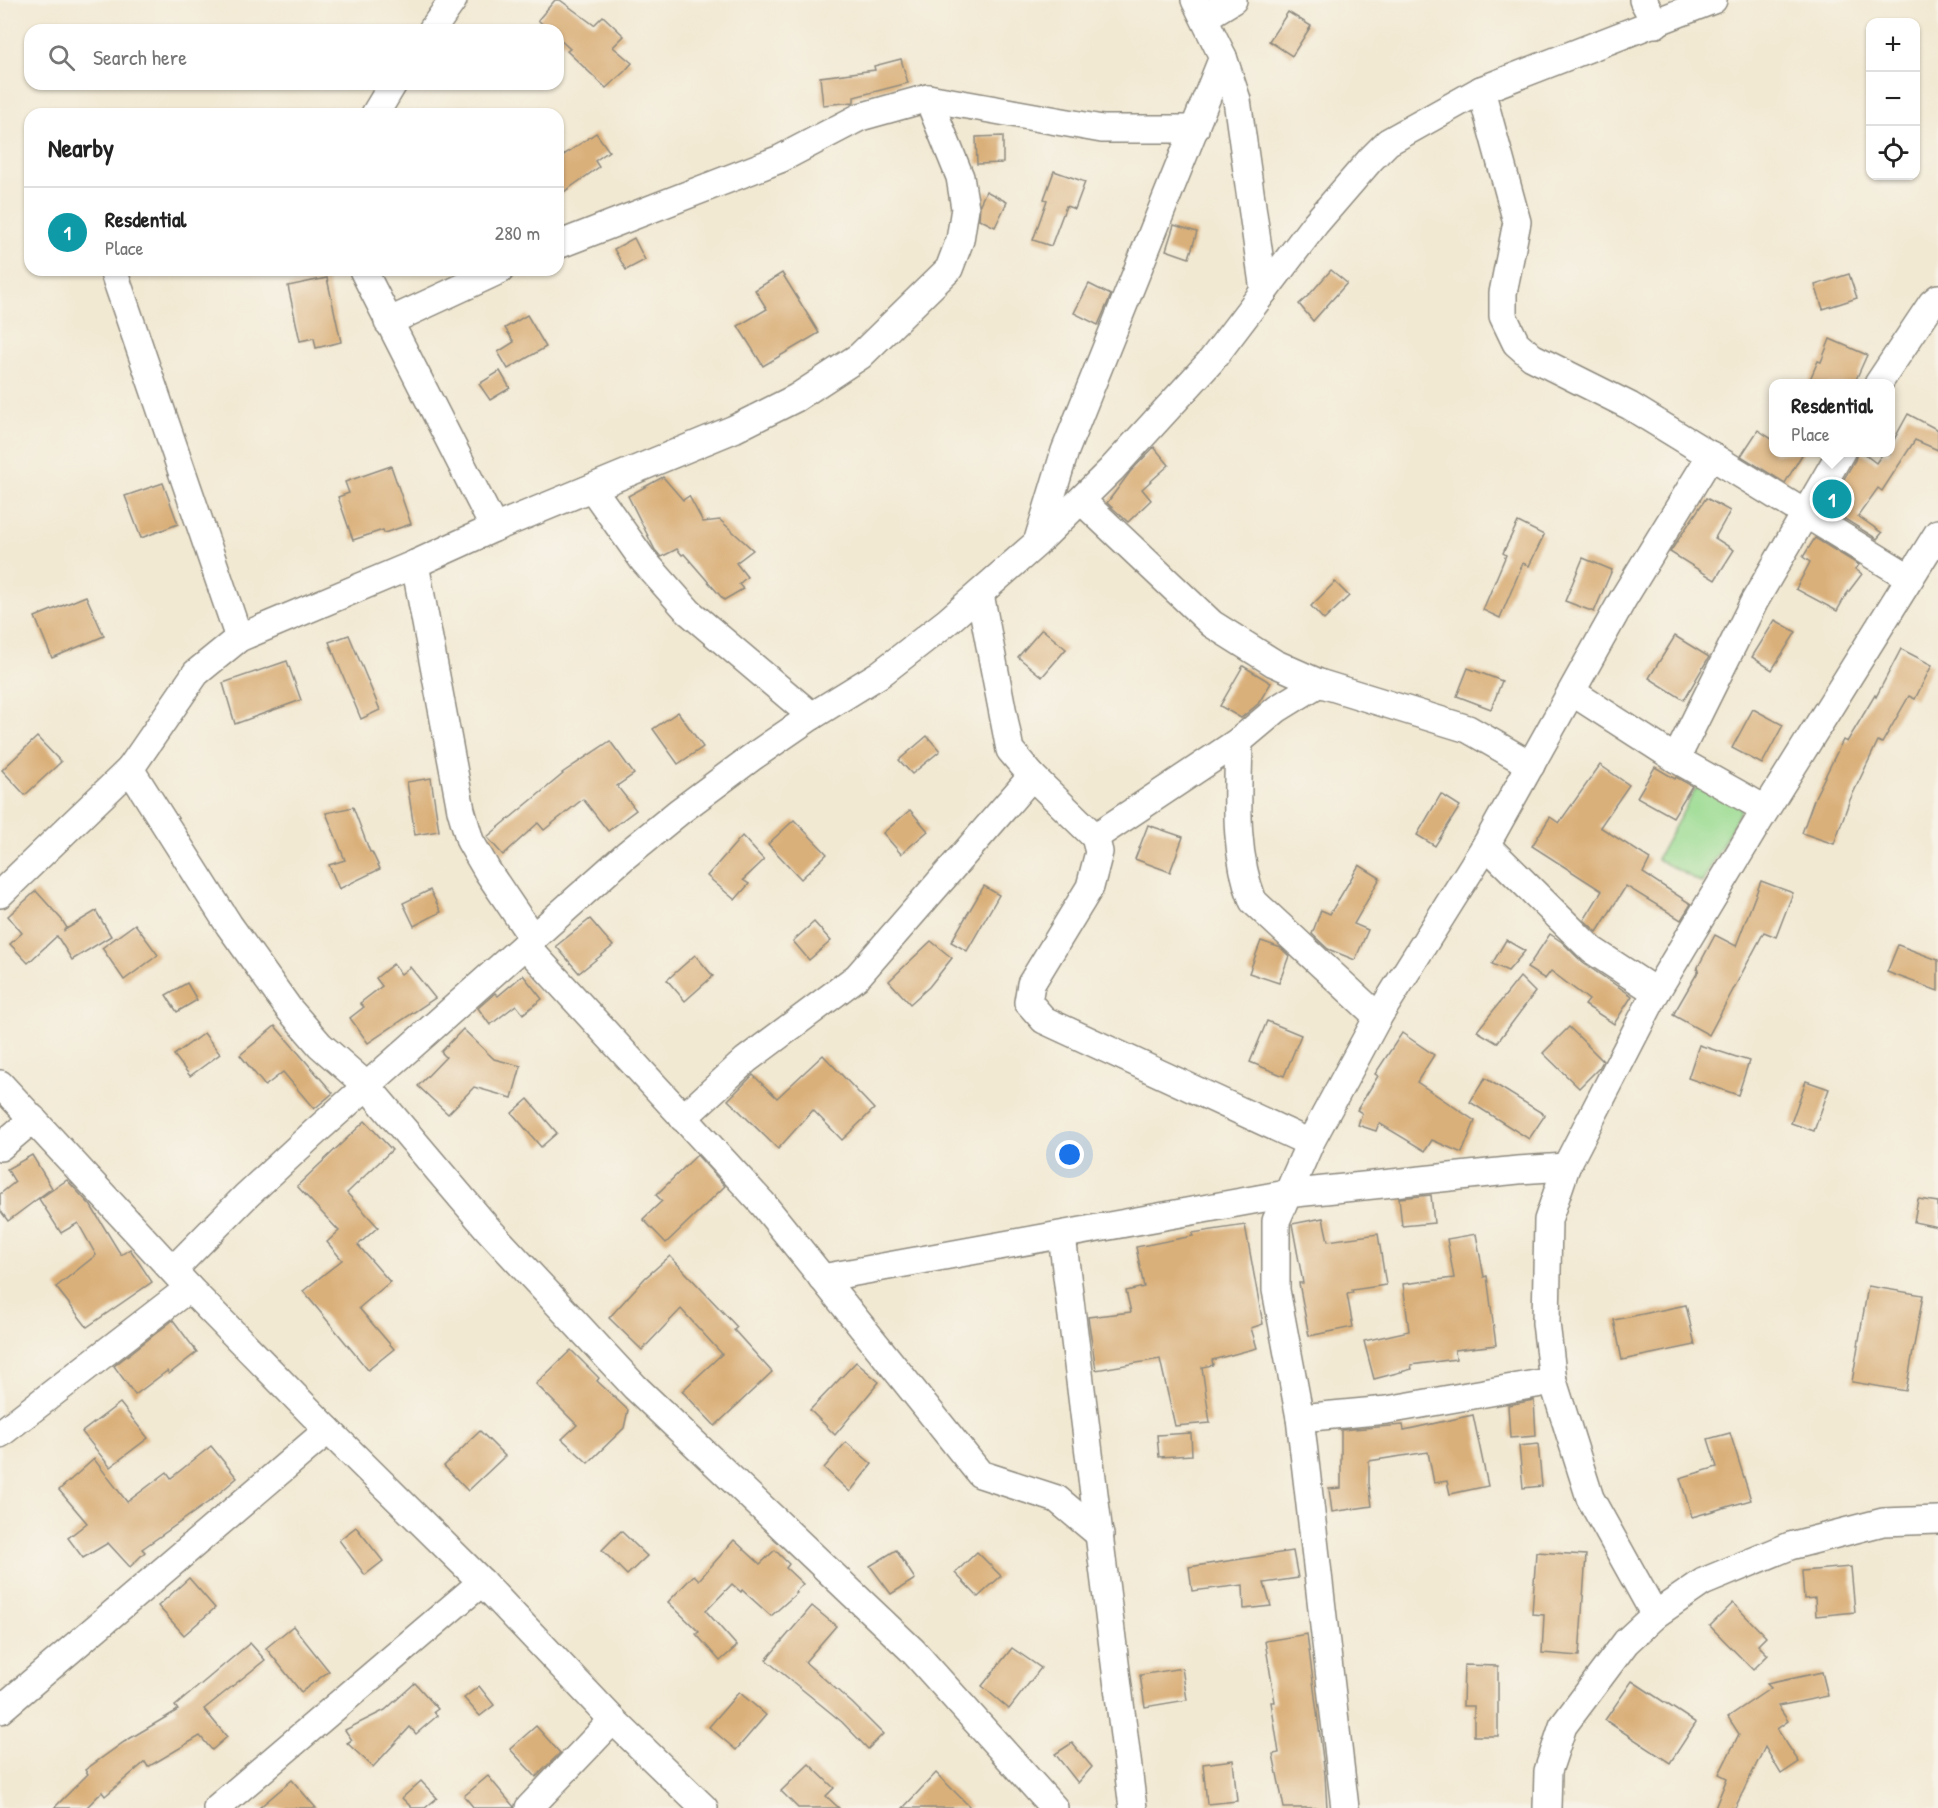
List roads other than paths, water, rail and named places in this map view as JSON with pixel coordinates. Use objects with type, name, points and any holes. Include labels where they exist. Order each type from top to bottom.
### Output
[{"type":"street","points":[[436,24],[453,0]]},
{"type":"street","points":[[1233,0],[1200,8],[1223,57],[1237,100],[1264,291]]},
{"type":"street","points":[[1643,0],[1656,24]]},
{"type":"street","points":[[0,1434],[181,1279],[245,1197],[626,855],[751,758],[812,716],[880,674],[980,594],[1037,543],[1082,501],[1211,361],[1315,224],[1388,142],[1481,90],[1713,0]]},
{"type":"street","points":[[1037,543],[1065,451],[1223,57]]},
{"type":"street","points":[[379,108],[389,90]]},
{"type":"street","points":[[1481,90],[1517,222],[1503,293],[1503,316],[1516,343],[1532,357],[1630,406],[1911,578]]},
{"type":"street","points":[[564,243],[780,159],[860,117],[928,98],[1102,129],[1195,129]]},
{"type":"street","points":[[0,894],[130,770],[196,673],[239,638],[494,528],[735,429],[796,398],[860,356],[949,269],[960,240],[965,208],[960,177],[928,98]]},
{"type":"street","points":[[115,276],[239,638]]},
{"type":"street","points":[[366,276],[494,528]]},
{"type":"street","points":[[388,322],[487,276]]},
{"type":"street","points":[[1882,379],[1936,304]]},
{"type":"street","points":[[1345,1808],[1300,1418],[1276,1290],[1276,1221],[1310,1143],[1378,1017],[1486,845],[1623,599],[1711,455]]},
{"type":"street","points":[[1676,759],[1754,602],[1839,457]]},
{"type":"street","points":[[592,488],[643,560],[689,612],[812,716]]},
{"type":"street","points":[[1082,501],[1212,624],[1274,663],[1319,683],[1468,729],[1531,765]]},
{"type":"street","points":[[1655,1615],[1590,1498],[1553,1381],[1546,1323],[1548,1220],[1566,1167],[1656,992],[1765,809],[1938,533]]},
{"type":"street","points":[[415,564],[461,810],[470,841],[529,941],[683,1118],[763,1204],[980,1474],[1057,1499],[1100,1535]]},
{"type":"street","points":[[980,594],[1010,750],[1032,776],[1095,837],[1099,852],[1090,887],[1031,984],[1028,1002],[1044,1020],[1310,1143]]},
{"type":"street","points":[[1095,837],[1239,741],[1277,709],[1319,683]]},
{"type":"street","points":[[1572,692],[1676,759],[1765,809]]},
{"type":"street","points":[[1239,741],[1237,826],[1247,886],[1253,901],[1378,1017]]},
{"type":"street","points":[[130,770],[229,925],[289,1009],[320,1045],[367,1086],[488,1229],[635,1387],[913,1651],[1054,1808]]},
{"type":"street","points":[[683,1118],[746,1060],[857,977],[1032,776]]},
{"type":"street","points":[[1486,845],[1592,950],[1656,992]]},
{"type":"street","points":[[0,1084],[181,1279],[328,1430],[482,1582],[613,1720],[704,1808]]},
{"type":"street","points":[[0,1147],[33,1119]]},
{"type":"street","points":[[822,1278],[1286,1194],[1566,1167]]},
{"type":"street","points":[[1062,1236],[1133,1808]]},
{"type":"street","points":[[1300,1418],[1387,1410],[1553,1381]]},
{"type":"street","points":[[0,1710],[328,1430]]},
{"type":"street","points":[[1547,1808],[1548,1771],[1563,1726],[1626,1642],[1655,1615],[1702,1582],[1790,1546],[1882,1522],[1938,1520]]},
{"type":"street","points":[[217,1808],[482,1582]]},
{"type":"street","points":[[529,1808],[613,1720]]},
{"type":"place","name":"Resdential","points":[[1832,499]]}]
